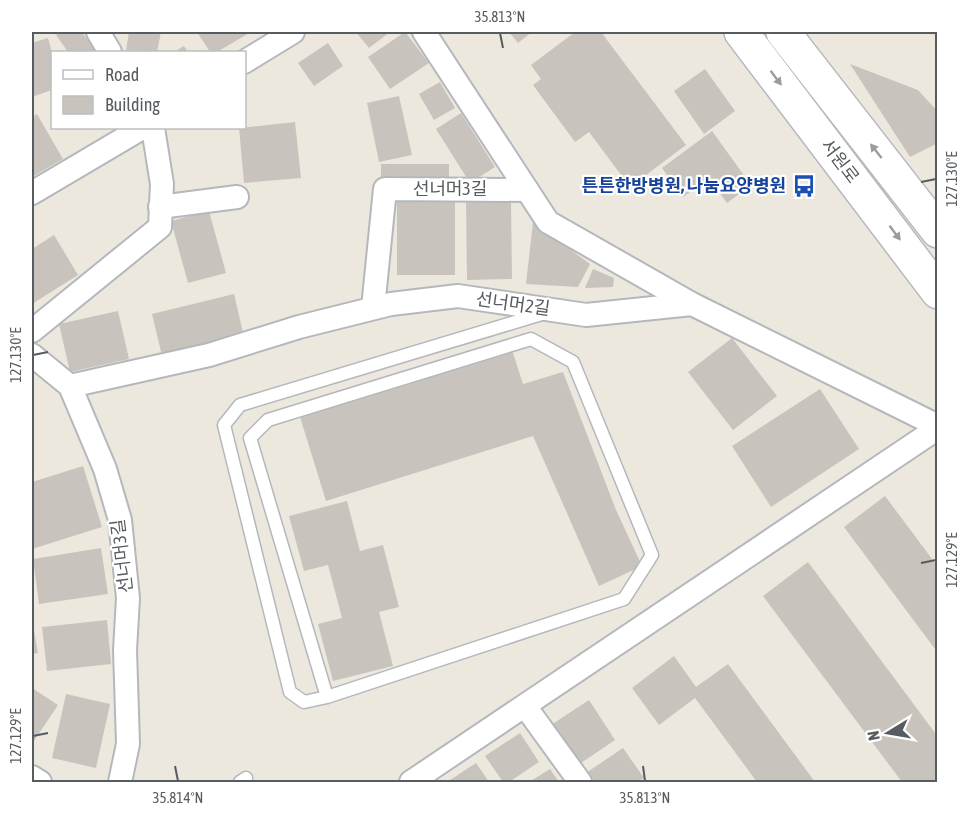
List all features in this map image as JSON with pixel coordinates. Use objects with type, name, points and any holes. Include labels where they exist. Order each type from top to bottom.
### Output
[{"type":"street","points":[[98,32],[110,51]]},
{"type":"street","points":[[246,61],[293,32]]},
{"type":"street","name":"선너머3길","points":[[424,32],[548,222],[692,304]]},
{"type":"street","name":"서원로","points":[[741,32],[938,292]]},
{"type":"street","name":"서원로","points":[[783,32],[938,231]]},
{"type":"street","points":[[32,193],[140,129]]},
{"type":"street","points":[[32,331],[160,227],[162,184],[153,129]]},
{"type":"street","name":"선너머3길","points":[[373,308],[385,189],[527,190]]},
{"type":"street","points":[[160,207],[237,197]]},
{"type":"street","name":"선너머2길","points":[[70,386],[209,355],[299,327],[391,304],[458,296],[586,315],[692,304]]},
{"type":"street","points":[[419,780],[938,427],[692,304]]},
{"type":"street","name":"선너머3길","points":[[32,355],[70,386],[105,469],[120,520],[128,598],[124,650],[128,744],[120,783]]},
{"type":"street","points":[[525,706],[580,783]]},
{"type":"street","points":[[32,777],[40,783]]},
{"type":"lane","points":[[327,697],[250,438],[268,420],[531,339],[573,362],[652,555],[624,599],[327,697],[304,702],[290,692],[224,425],[240,405],[554,310]]},
{"type":"building","points":[[62,32],[82,32],[95,51],[67,51],[56,35]]},
{"type":"building","points":[[129,32],[161,32],[157,51],[126,50]]},
{"type":"building","points":[[197,32],[251,32],[219,51],[209,51]]},
{"type":"building","points":[[356,32],[390,32],[369,48]]},
{"type":"building","points":[[405,32],[429,63],[390,89],[368,57]]},
{"type":"building","points":[[509,32],[532,32],[518,43]]},
{"type":"building","points":[[575,32],[601,32],[686,145],[630,187],[589,132],[575,142],[533,85],[541,79],[531,65]]},
{"type":"building","points":[[48,38],[51,51],[51,90],[32,97],[32,43]]},
{"type":"building","points":[[328,43],[343,66],[314,86],[298,63]]},
{"type":"building","points":[[184,46],[187,51],[176,51]]},
{"type":"building","points":[[850,64],[918,90],[938,112],[938,143],[910,157]]},
{"type":"building","points":[[705,69],[735,111],[704,134],[674,91]]},
{"type":"building","points":[[440,82],[455,108],[434,120],[419,94]]},
{"type":"building","points":[[399,96],[412,155],[379,162],[367,103]]},
{"type":"building","points":[[461,113],[495,167],[470,183],[436,129]]},
{"type":"building","points":[[37,114],[63,159],[32,177],[32,117]]},
{"type":"building","points":[[295,122],[301,178],[244,183],[239,129]]},
{"type":"building","points":[[712,131],[751,185],[727,203],[709,178],[683,197],[662,168]]},
{"type":"building","points":[[381,164],[449,164],[449,183],[381,183]]},
{"type":"building","points":[[397,200],[455,200],[455,275],[397,275]]},
{"type":"building","points":[[511,200],[512,279],[467,280],[466,201]]},
{"type":"building","points":[[209,211],[226,273],[188,283],[171,221]]},
{"type":"building","points":[[533,222],[590,264],[578,287],[526,284]]},
{"type":"building","points":[[54,235],[78,275],[32,304],[32,249]]},
{"type":"building","points":[[593,269],[614,278],[613,287],[585,288]]},
{"type":"building","points":[[234,294],[244,337],[162,356],[152,314]]},
{"type":"building","points":[[118,311],[129,359],[70,372],[59,324]]},
{"type":"building","points":[[732,338],[777,396],[733,430],[688,372]]},
{"type":"building","points":[[512,350],[523,384],[563,372],[616,510],[642,566],[599,586],[533,436],[326,501],[300,417]]},
{"type":"building","points":[[820,389],[859,449],[771,507],[732,446]]},
{"type":"building","points":[[83,466],[102,527],[32,549],[32,482]]},
{"type":"building","points":[[885,496],[938,567],[938,653],[844,527]]},
{"type":"building","points":[[347,501],[360,551],[383,545],[399,607],[379,612],[393,666],[333,681],[318,624],[342,618],[328,565],[304,571],[289,516]]},
{"type":"building","points":[[101,548],[108,594],[39,604],[33,559]]},
{"type":"building","points":[[808,562],[938,737],[938,782],[902,782],[763,596]]},
{"type":"building","points":[[32,618],[38,653],[32,654]]},
{"type":"building","points":[[107,620],[111,664],[47,671],[42,627]]},
{"type":"building","points":[[674,656],[696,687],[728,664],[815,782],[757,782],[695,698],[659,725],[632,688]]},
{"type":"building","points":[[32,688],[58,705],[32,744]]},
{"type":"building","points":[[66,694],[110,704],[96,768],[52,758]]},
{"type":"building","points":[[589,700],[615,740],[578,765],[551,725]]},
{"type":"building","points":[[520,733],[539,762],[509,782],[503,782],[485,756]]},
{"type":"building","points":[[623,748],[644,778],[637,782],[592,782],[586,773]]},
{"type":"building","points":[[476,763],[489,782],[447,782]]},
{"type":"building","points":[[550,769],[559,782],[529,782]]},
{"type":"place","name":"튼튼한방병원, 나눔요양병원","points":[[804,186]]}]
